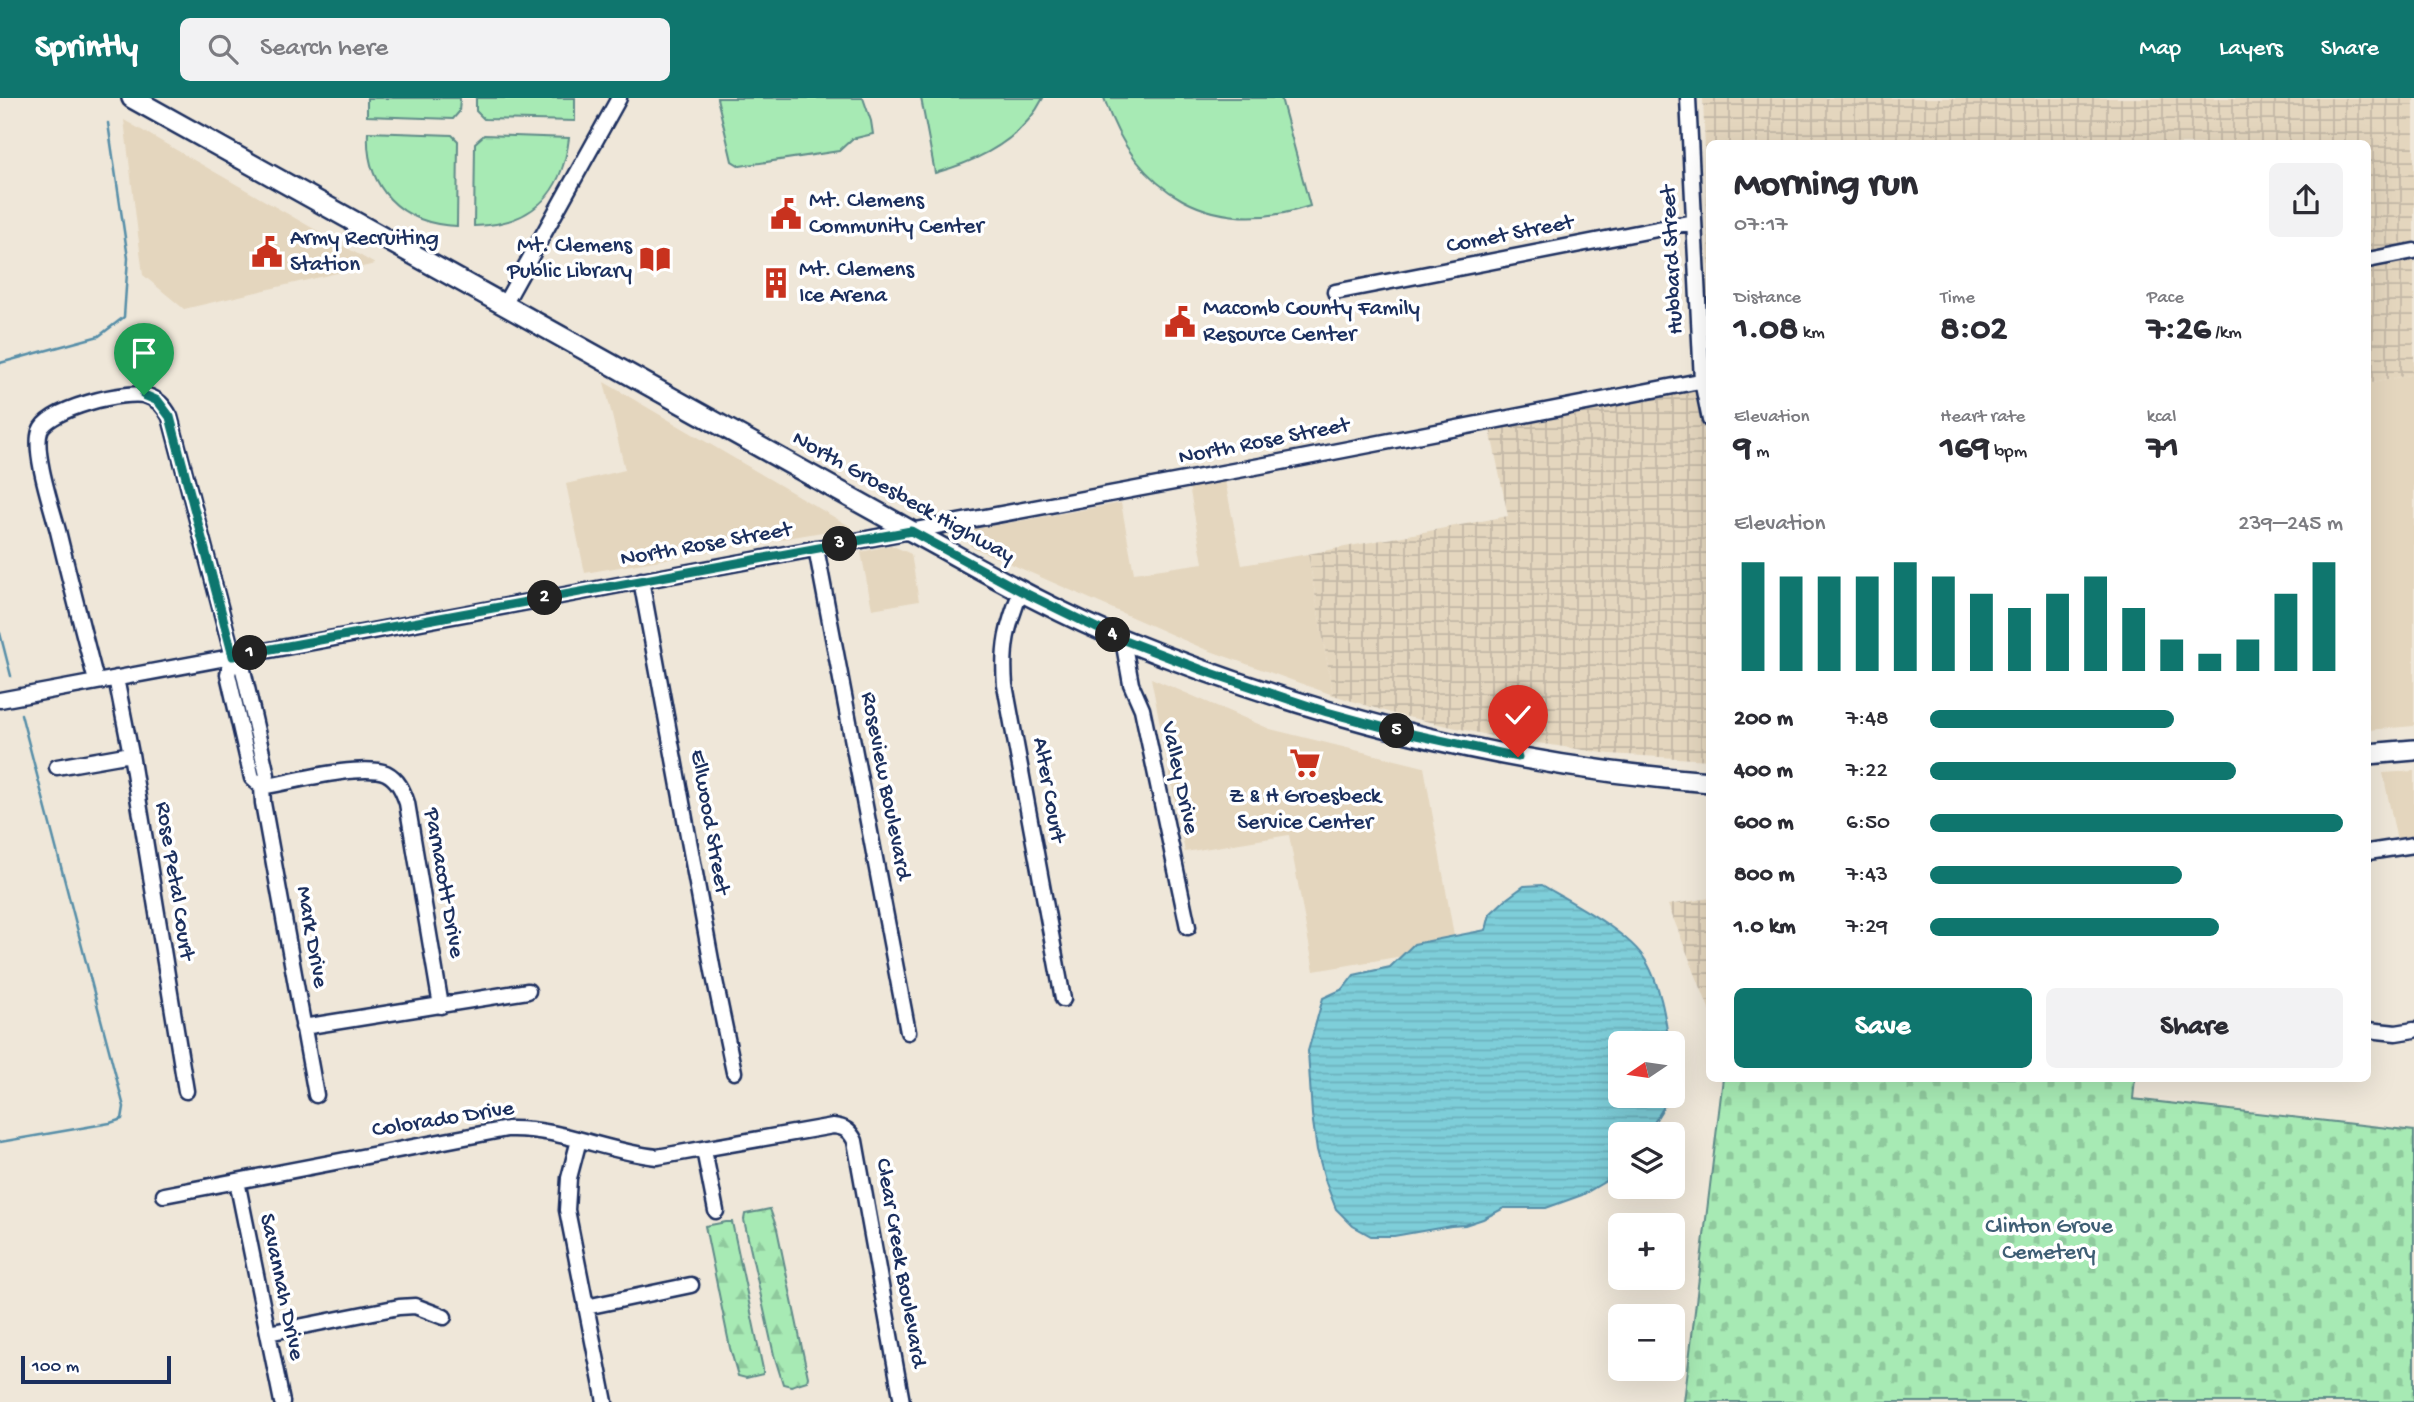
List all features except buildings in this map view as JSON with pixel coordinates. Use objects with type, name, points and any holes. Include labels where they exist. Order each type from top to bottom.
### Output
[{"type":"main road","name":"North Groesbeck Highway","points":[[132,98],[911,531],[1021,591],[1123,640],[1268,693],[1393,730],[1518,757],[1634,775],[1706,782]]},
{"type":"main road","points":[[2371,754],[2414,750]]},
{"type":"street","points":[[504,305],[619,98]]},
{"type":"street","name":"Hubbard Street","points":[[1688,98],[1693,222],[1706,380]]},
{"type":"street","name":"Comet Street","points":[[1335,292],[1693,222]]},
{"type":"street","points":[[2371,259],[2414,251]]},
{"type":"street","name":"North Rose Street","points":[[0,699],[911,531],[1706,380]]},
{"type":"street","name":"Mark Drive","points":[[96,681],[45,480],[38,441],[42,427],[54,416],[98,401],[144,395],[163,405],[170,417],[233,656],[228,674],[252,778],[262,787],[316,1095]]},
{"type":"street","name":"Roseview Boulevard","points":[[816,548],[908,1032]]},
{"type":"street","name":"Ellwood Street","points":[[641,580],[734,1072]]},
{"type":"street","name":"Alter Court","points":[[1021,591],[1007,624],[1004,640],[1005,685],[1063,999]]},
{"type":"street","name":"Valley Drive","points":[[1123,640],[1131,684],[1142,709],[1188,927]]},
{"type":"street","name":"Rose Petal Court","points":[[116,678],[186,1091]]},
{"type":"street","points":[[57,767],[131,754]]},
{"type":"street","name":"Parnacott Drive","points":[[262,787],[365,770],[387,774],[395,780],[407,803],[441,1006]]},
{"type":"street","points":[[2371,852],[2414,845]]},
{"type":"street","points":[[303,1027],[528,991]]},
{"type":"street","points":[[2371,1030],[2396,1033],[2414,1030]]},
{"type":"street","points":[[2396,1033],[2414,1041]]},
{"type":"street","name":"Colorado Drive","points":[[164,1195],[508,1129],[528,1129],[631,1154],[657,1157],[833,1126],[845,1128],[851,1133]]},
{"type":"street","name":"Clear Creek Boulevard","points":[[851,1133],[856,1148],[902,1402]]},
{"type":"street","points":[[579,1140],[569,1178],[567,1210],[605,1402]]},
{"type":"street","points":[[704,1150],[716,1212]]},
{"type":"street","name":"Savannah Drive","points":[[237,1181],[282,1402]]},
{"type":"street","points":[[586,1307],[691,1285]]},
{"type":"street","points":[[268,1333],[399,1307],[415,1306],[444,1317]]},
{"type":"shaded area","points":[[1703,98],[2414,98],[2414,374],[2371,383],[2371,140],[1706,140],[1706,180]]},
{"type":"shaded area","points":[[124,120],[375,264],[184,309],[143,275]]},
{"type":"shaded area","points":[[2414,374],[2414,726],[2371,730],[2371,383]]},
{"type":"shaded area","points":[[604,382],[851,527],[585,573],[566,484],[625,470]]},
{"type":"shaded area","points":[[1696,391],[1706,443],[1706,760],[1610,754],[1492,736],[1394,714],[1333,695],[1308,554],[1508,516],[1490,429]]},
{"type":"shaded area","points":[[1225,481],[1242,565],[1308,554],[1333,695],[1202,648],[970,546],[968,530],[1121,503],[1134,573],[1203,563],[1189,486]]},
{"type":"shaded area","points":[[891,545],[911,554],[919,601],[872,609],[861,552]]},
{"type":"shaded area","points":[[1151,678],[1270,729],[1424,767],[1456,947],[1314,971],[1289,835],[1185,852]]},
{"type":"shaded area","points":[[2414,771],[2414,839],[2397,841],[2383,773]]},
{"type":"shaded area","points":[[1706,899],[1706,1001],[1668,905]]},
{"type":"green space","points":[[367,98],[460,98],[459,112],[453,119],[367,116]]},
{"type":"green space","points":[[476,98],[575,98],[575,121],[484,119],[476,111]]},
{"type":"green space","points":[[717,98],[863,98],[873,134],[852,139],[839,151],[740,166],[732,161]]},
{"type":"green space","points":[[921,98],[1043,98],[1023,126],[998,147],[935,173]]},
{"type":"green space","points":[[1104,98],[1281,98],[1310,206],[1275,214],[1241,216],[1211,211],[1183,200],[1158,183],[1136,160],[1118,132]]},
{"type":"green space","points":[[368,132],[452,135],[458,141],[457,226],[437,224],[419,218],[390,199],[373,170]]},
{"type":"green space","points":[[484,135],[569,138],[559,176],[541,203],[512,220],[474,226],[475,143]]},
{"type":"green space","name":"Clinton Grove Cemetery","points":[[1723,1082],[2135,1082],[2133,1099],[2414,1131],[2414,1402],[1684,1402]]},
{"type":"green space","points":[[770,1209],[777,1229],[808,1377],[807,1381],[791,1386],[783,1384],[774,1355],[744,1220],[745,1214]]},
{"type":"green space","points":[[732,1222],[763,1369],[763,1374],[746,1378],[738,1376],[730,1348],[705,1226]]},
{"type":"water","points":[[1542,885],[1583,909],[1627,939],[1646,961],[1658,990],[1667,1031],[1608,1031],[1608,1108],[1663,1108],[1654,1122],[1608,1122],[1608,1179],[1582,1195],[1546,1208],[1504,1208],[1465,1225],[1394,1236],[1371,1236],[1353,1226],[1336,1209],[1317,1150],[1308,1051],[1323,998],[1343,989],[1354,975],[1390,967],[1414,944],[1486,930],[1490,914],[1524,886]]},
{"type":"waterway","points":[[0,363],[99,336],[124,317],[128,258],[108,123]]},
{"type":"waterway","points":[[0,633],[11,676]]},
{"type":"waterway","points":[[0,1142],[110,1123],[122,1119],[124,1107],[21,714]]},
{"type":"place","name":"Mt. Clemens Community Center","points":[[786,214]]},
{"type":"place","name":"Army Recruiting Station","points":[[267,252]]},
{"type":"place","name":"Mt. Clemens Public Library","points":[[655,259]]},
{"type":"place","name":"Mt. Clemens Ice Arena","points":[[776,283]]},
{"type":"place","name":"Macomb County Family Resource Center","points":[[1180,322]]},
{"type":"place","name":"Z & H Groesbeck Service Center","points":[[1305,763]]},
{"type":"route","points":[[144,395],[163,405],[170,417],[233,656],[911,531],[1021,591],[1111,635],[1205,671],[1327,712],[1448,743],[1518,757]]}]
